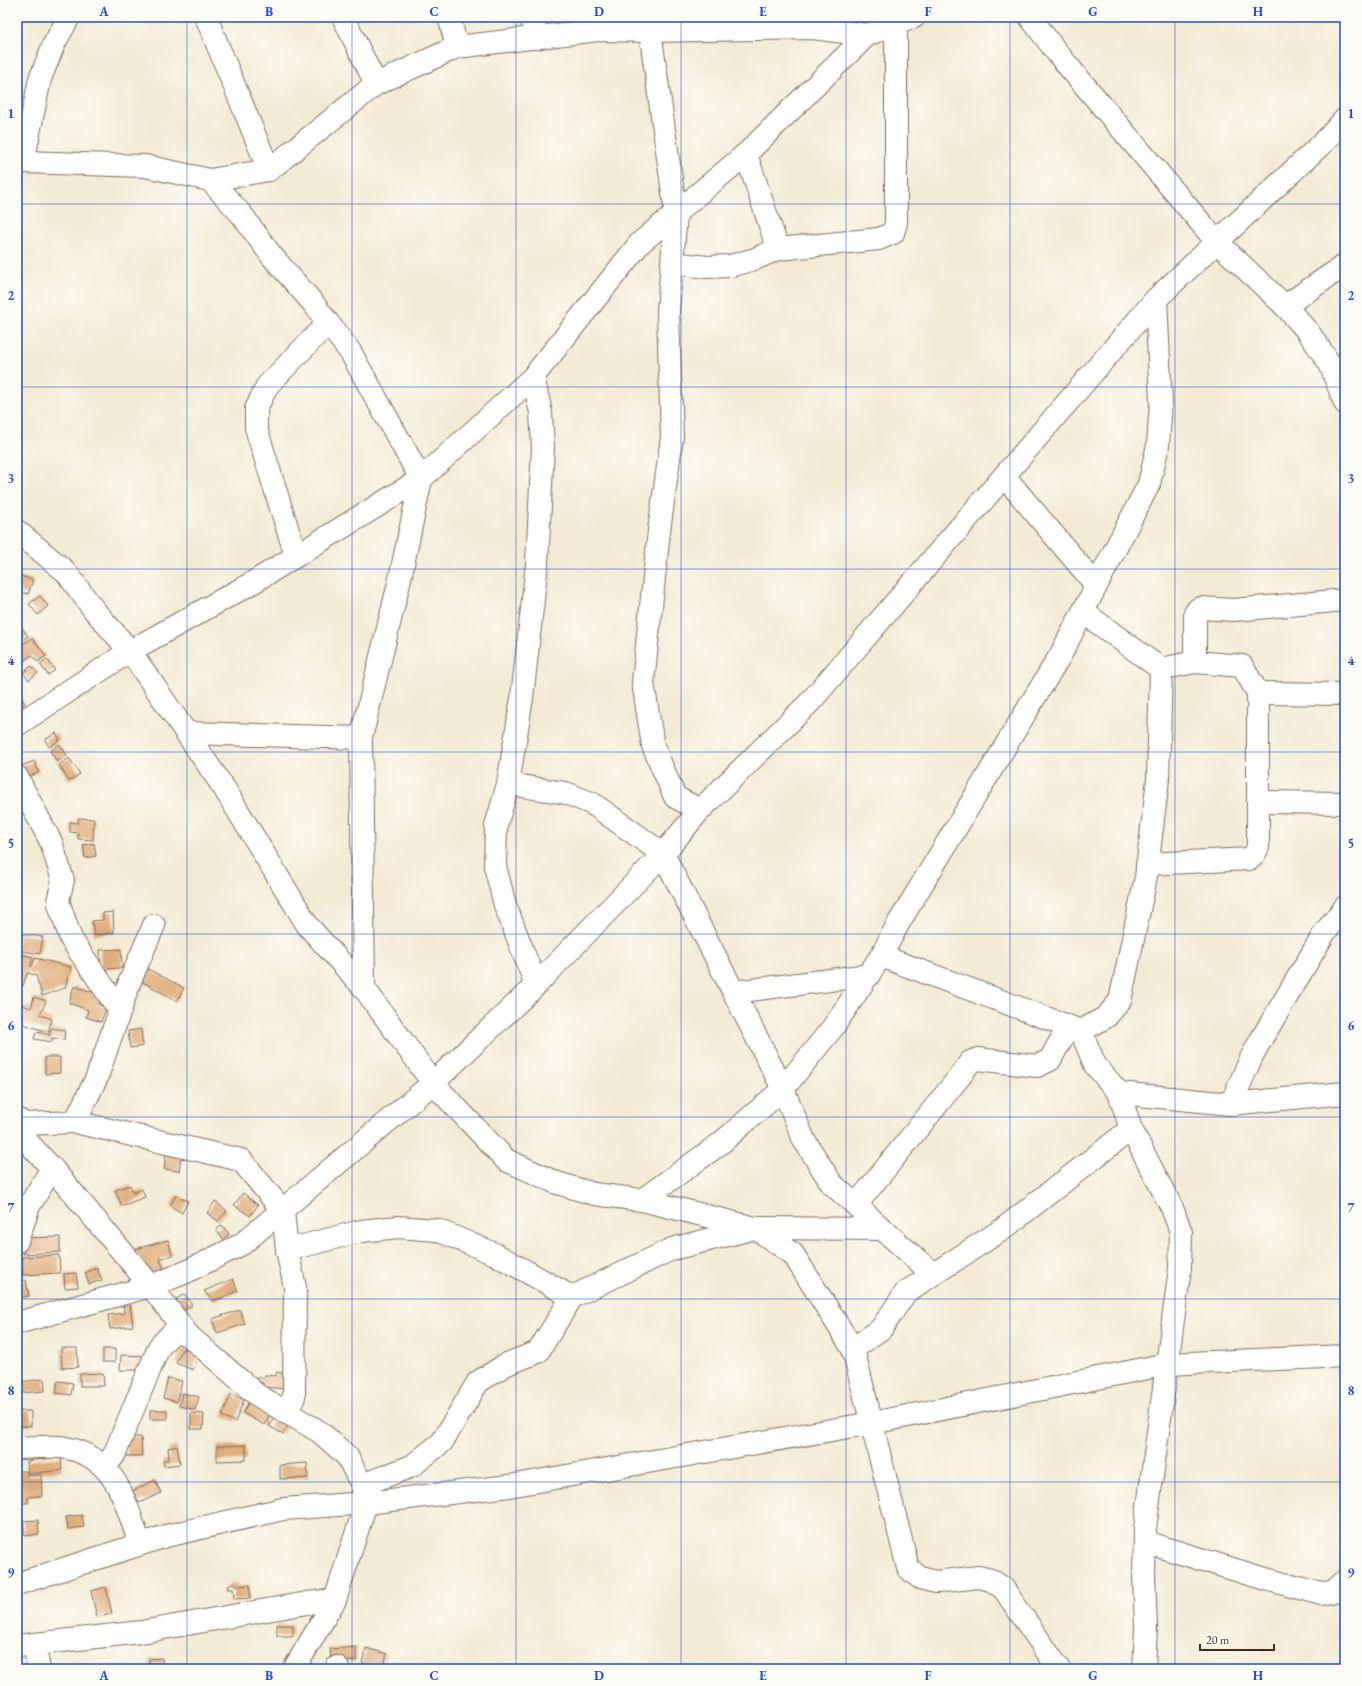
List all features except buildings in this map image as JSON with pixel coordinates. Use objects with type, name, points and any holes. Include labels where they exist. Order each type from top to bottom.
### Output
[{"type":"street","points":[[69,17],[54,44],[40,79],[20,163],[145,166],[210,180],[269,170],[376,84],[457,47],[534,27],[650,31],[764,23],[815,22],[866,36]]},
{"type":"street","points":[[206,17],[269,170]]},
{"type":"street","points":[[343,17],[376,84]]},
{"type":"street","points":[[449,17],[457,47]]},
{"type":"street","points":[[564,17],[598,30]]},
{"type":"street","points":[[1030,17],[1058,54],[1217,242],[1286,306],[1309,333],[1339,370],[1345,403]]},
{"type":"street","points":[[17,725],[130,651],[252,583],[420,478],[533,377],[640,243],[746,154],[866,36],[905,20],[896,223],[893,233],[879,239],[778,249],[755,259],[730,266],[707,267],[672,263]]},
{"type":"street","points":[[650,31],[676,214],[668,311],[672,437],[659,531],[643,682],[653,746],[675,797],[700,810]]},
{"type":"street","points":[[17,1323],[151,1286],[184,1273],[242,1244],[433,1083],[536,985],[663,854],[700,810],[810,702],[1156,299],[1327,139],[1345,119]]},
{"type":"street","points":[[746,154],[778,249]]},
{"type":"street","points":[[210,180],[242,215],[271,255],[313,303],[351,353],[420,478],[399,582],[361,738],[364,988]]},
{"type":"street","points":[[1286,306],[1345,265]]},
{"type":"street","points":[[642,1200],[722,1143],[783,1089],[834,1026],[882,956],[898,924],[1061,654],[1149,484],[1158,445],[1161,402],[1156,299]]},
{"type":"street","points":[[296,556],[256,428],[256,409],[267,386],[328,323]]},
{"type":"street","points":[[533,377],[541,413],[543,447],[537,564],[522,698],[508,784],[496,826],[495,866],[505,905],[536,985]]},
{"type":"street","points":[[1004,476],[1096,585]]},
{"type":"street","points":[[17,531],[66,572],[94,610],[130,651],[224,788],[308,926],[364,988],[433,1083],[506,1160],[557,1183],[594,1194],[642,1200],[755,1228],[883,1229]]},
{"type":"street","points":[[1195,662],[1195,613],[1198,609],[1234,610],[1345,600]]},
{"type":"street","points":[[1083,612],[1161,669],[1195,662],[1242,666],[1258,694],[1258,847],[1254,855],[1250,859],[1147,864]]},
{"type":"street","points":[[856,1205],[970,1062],[978,1059],[1037,1066],[1050,1060],[1074,1029],[1106,1017],[1120,1000],[1147,864],[1158,779],[1161,669]]},
{"type":"street","points":[[1258,694],[1345,694]]},
{"type":"street","points":[[187,733],[361,738]]},
{"type":"street","points":[[17,777],[51,842],[63,880],[58,901],[71,939],[120,1011]]},
{"type":"street","points":[[508,784],[566,793],[593,804],[663,854],[783,1089],[804,1140],[832,1184],[933,1274]]},
{"type":"street","points":[[1258,802],[1345,803]]},
{"type":"street","points":[[1231,1104],[1252,1056],[1262,1038],[1325,932],[1345,907]]},
{"type":"street","points":[[75,1122],[97,1077],[130,981],[154,925]]},
{"type":"street","points":[[882,956],[1074,1029],[1095,1065],[1119,1093],[1131,1129],[1172,1208],[1181,1232],[1180,1268],[1145,1529],[1144,1575],[1146,1628],[1144,1669]]},
{"type":"street","points":[[734,992],[868,975]]},
{"type":"street","points":[[1119,1093],[1231,1104],[1345,1093]]},
{"type":"street","points":[[17,1119],[25,1124],[75,1122],[241,1160],[283,1210],[287,1250],[295,1287],[294,1397],[286,1413]]},
{"type":"street","points":[[853,1349],[881,1329],[906,1292],[1004,1229],[1131,1129]]},
{"type":"street","points":[[17,1131],[52,1168],[151,1286],[188,1335],[257,1395],[320,1432],[347,1456],[364,1494],[335,1600],[294,1669]]},
{"type":"street","points":[[17,1240],[29,1206],[52,1168]]},
{"type":"street","points":[[287,1250],[383,1228],[398,1227],[438,1230],[495,1254],[572,1297]]},
{"type":"street","points":[[364,1494],[412,1466],[442,1442],[478,1382],[507,1364],[538,1352],[572,1297],[672,1249],[755,1228],[793,1254],[853,1349],[908,1568],[920,1578],[936,1582],[978,1577],[991,1580],[1003,1588],[1059,1669]]},
{"type":"street","points":[[105,1467],[114,1456],[159,1347],[174,1331],[188,1335]]},
{"type":"street","points":[[17,1584],[166,1536],[283,1509],[364,1494],[509,1486],[872,1423],[1168,1364],[1345,1356]]},
{"type":"street","points":[[17,1448],[65,1448],[86,1453],[105,1467],[119,1486],[140,1544]]},
{"type":"street","points":[[1145,1542],[1255,1576],[1321,1594],[1334,1591],[1345,1581]]},
{"type":"street","points":[[39,1669],[25,1645],[141,1632],[307,1603],[335,1600]]}]
